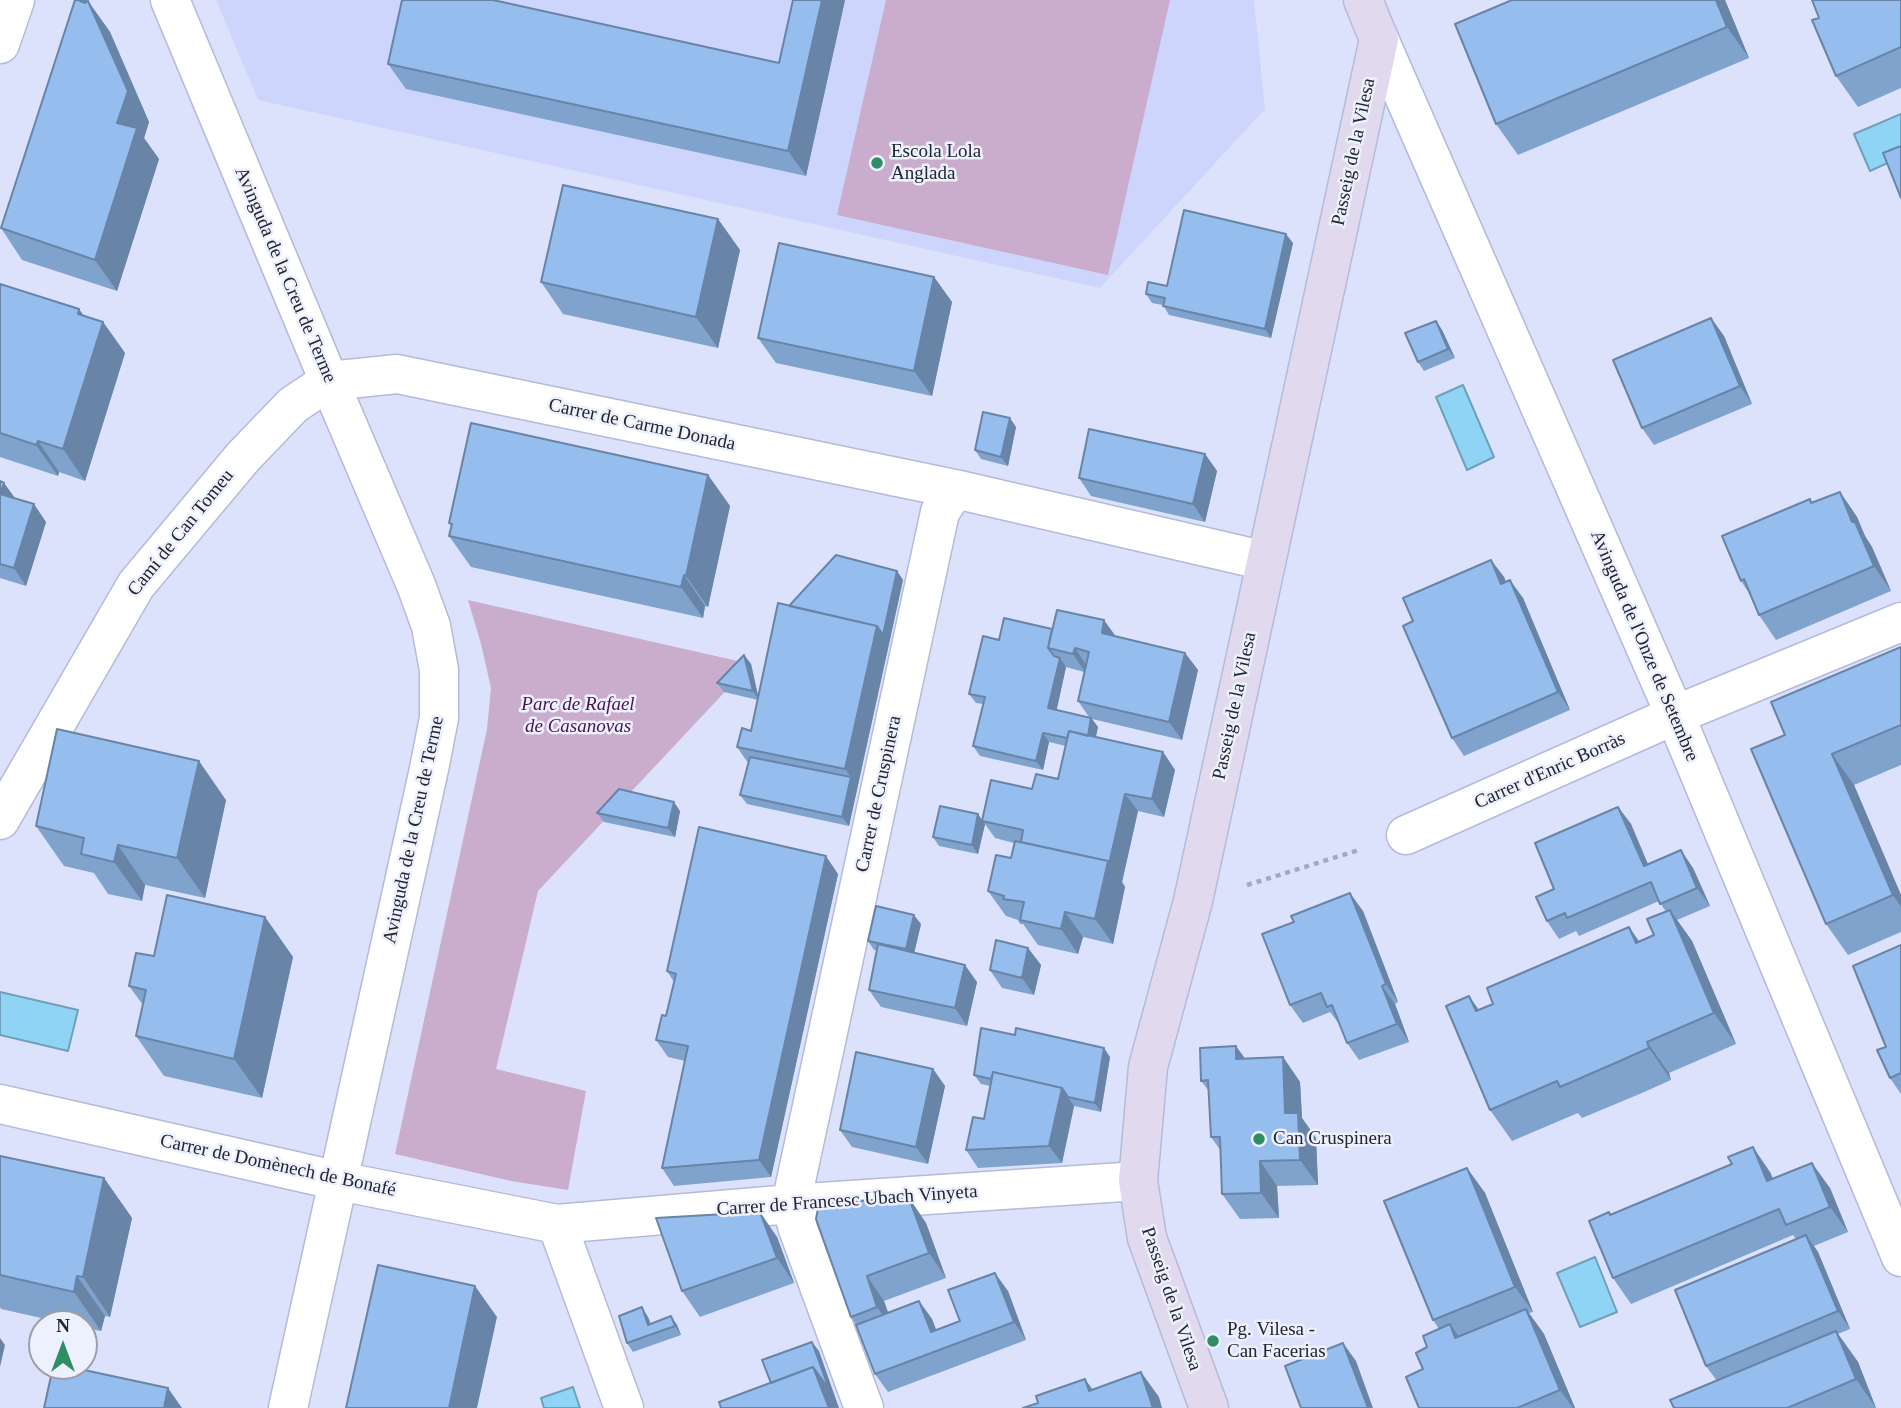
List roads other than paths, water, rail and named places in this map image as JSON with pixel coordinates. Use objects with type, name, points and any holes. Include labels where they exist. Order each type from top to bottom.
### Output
[{"type":"street","points":[[0,44],[15,0]]},
{"type":"street","name":"Avinguda de la Creu de Terme","points":[[170,0],[416,585],[431,626],[439,670],[439,718],[429,769],[288,1408]]},
{"type":"street","points":[[1363,0],[1379,39]]},
{"type":"street","name":"Passeig de la Vilesa","points":[[1209,1408],[1147,1238],[1138,1181],[1148,1067],[1193,901],[1379,39]]},
{"type":"street","name":"Avinguda de l'Onze de Setembre","points":[[1379,39],[1675,715],[1901,1257]]},
{"type":"street","name":"Carrer de Carme Donada","points":[[329,381],[397,374],[955,489]]},
{"type":"street","name":"Camí de Can Tomeu","points":[[0,820],[136,585],[251,448],[293,405],[329,381]]},
{"type":"street","points":[[955,489],[1266,561]]},
{"type":"street","name":"Carrer de Cruspinera","points":[[864,1408],[791,1204],[940,512],[955,489]]},
{"type":"street","name":"Carrer d'Enric Borràs","points":[[1406,835],[1675,715],[1901,622]]},
{"type":"street","name":"Carrer de Domènech de Bonafé","points":[[0,1104],[339,1181],[557,1224]]},
{"type":"street","name":"Carrer de Francesc Ubach Vinyeta","points":[[557,1224],[791,1204],[1138,1181]]},
{"type":"street","points":[[557,1224],[624,1408]]},
{"type":"place","name":"Escola Lola Anglada","points":[[877,163]]},
{"type":"place","name":"Can Cruspinera","points":[[1259,1139]]},
{"type":"place","name":"Pg. Vilesa - Can Facerias","points":[[1213,1341]]},
{"type":"park label","name":"Parc de Rafael de Casanovas","points":[[578,716]]}]
